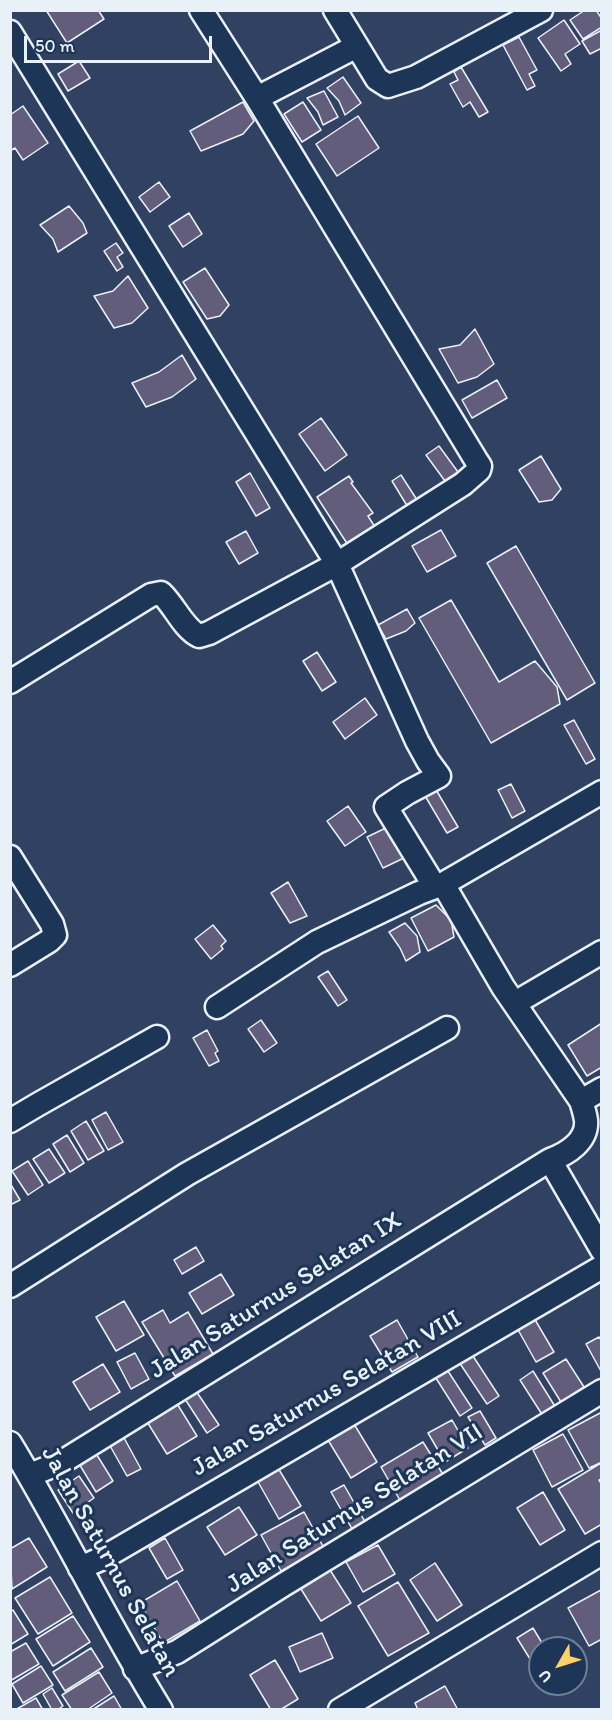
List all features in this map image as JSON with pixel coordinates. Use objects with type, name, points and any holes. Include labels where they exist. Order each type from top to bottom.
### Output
[{"type":"street","points":[[10,682],[151,595],[161,593],[166,597],[190,632],[199,636],[209,633],[337,564],[463,484],[479,470],[480,466],[257,98],[201,10]]},
{"type":"street","points":[[335,10],[377,79],[385,85],[416,77],[541,10]]},
{"type":"street","points":[[10,32],[337,564],[417,741],[439,776],[386,807],[503,987],[581,1101],[602,1089]]},
{"type":"street","points":[[257,98],[357,46]]},
{"type":"street","points":[[217,1007],[317,942],[419,893],[439,886],[602,792]]},
{"type":"street","points":[[10,857],[52,924],[55,935],[10,965]]},
{"type":"street","points":[[515,1004],[602,952]]},
{"type":"street","points":[[10,1286],[187,1174],[447,1028]]},
{"type":"street","points":[[10,1121],[157,1038]]},
{"type":"street","name":"Jalan Saturnus Selatan IX","points":[[30,1474],[62,1462],[550,1160],[562,1156],[573,1147],[586,1128],[581,1101]]},
{"type":"street","points":[[550,1160],[602,1250]]},
{"type":"street","name":"Jalan Saturnus Selatan VIII","points":[[80,1568],[104,1558],[602,1267]]},
{"type":"street","name":"Jalan Saturnus Selatan VII","points":[[135,1669],[177,1652],[602,1391]]},
{"type":"street","name":"Jalan Saturnus Selatan","points":[[10,1443],[30,1474],[135,1669],[161,1710]]},
{"type":"street","points":[[340,1710],[602,1553]]},
{"type":"building","points":[[46,10],[98,10],[104,19],[67,43]]},
{"type":"building","points":[[585,10],[596,10],[602,19],[602,27],[583,39],[570,20]]},
{"type":"building","points":[[564,20],[580,44],[565,54],[571,64],[561,71],[538,38]]},
{"type":"building","points":[[602,30],[602,48],[590,54],[582,41]]},
{"type":"building","points":[[519,37],[537,70],[529,74],[535,86],[527,90],[503,45]]},
{"type":"building","points":[[79,61],[90,78],[68,91],[58,74]]},
{"type":"building","points":[[461,67],[488,112],[479,117],[470,102],[463,107],[450,84],[458,80],[454,72]]},
{"type":"building","points":[[343,77],[361,103],[345,115],[339,101],[327,88]]},
{"type":"building","points":[[324,91],[338,117],[323,125],[318,112],[307,98]]},
{"type":"building","points":[[243,102],[254,121],[243,134],[201,151],[190,131]]},
{"type":"building","points":[[303,102],[321,130],[302,142],[284,114]]},
{"type":"building","points":[[23,106],[48,143],[23,160],[15,148],[10,151],[10,115]]},
{"type":"building","points":[[358,116],[379,148],[337,176],[316,144]]},
{"type":"building","points":[[159,182],[170,197],[150,212],[139,197]]},
{"type":"building","points":[[69,206],[83,223],[87,233],[58,252],[53,239],[40,225]]},
{"type":"building","points":[[189,213],[202,234],[183,247],[169,226]]},
{"type":"building","points":[[116,243],[123,253],[117,257],[123,267],[117,271],[104,251]]},
{"type":"building","points":[[205,268],[229,305],[220,316],[207,319],[183,282]]},
{"type":"building","points":[[128,276],[148,308],[132,323],[114,328],[94,296],[113,291]]},
{"type":"building","points":[[475,329],[494,364],[477,377],[458,383],[439,349],[460,345]]},
{"type":"building","points":[[182,355],[196,379],[172,397],[146,407],[132,383],[159,372]]},
{"type":"building","points":[[497,380],[507,398],[472,418],[462,400]]},
{"type":"building","points":[[321,418],[347,455],[325,471],[299,434]]},
{"type":"building","points":[[439,446],[458,472],[445,481],[426,455]]},
{"type":"building","points":[[541,456],[561,489],[552,500],[539,502],[519,470]]},
{"type":"building","points":[[250,473],[270,508],[256,516],[236,482]]},
{"type":"building","points":[[401,475],[419,503],[409,509],[392,481]]},
{"type":"building","points":[[349,476],[353,482],[351,483],[373,513],[368,516],[375,527],[348,545],[317,497]]},
{"type":"building","points":[[441,530],[456,556],[427,572],[412,546]]},
{"type":"building","points":[[246,531],[258,553],[239,564],[226,542]]},
{"type":"building","points":[[516,546],[595,683],[567,700],[487,563]]},
{"type":"building","points":[[451,600],[499,682],[535,661],[557,687],[560,704],[491,743],[419,618]]},
{"type":"building","points":[[407,609],[415,623],[406,631],[386,639],[378,625]]},
{"type":"building","points":[[317,652],[336,682],[322,691],[303,661]]},
{"type":"building","points":[[365,698],[377,715],[345,739],[333,722]]},
{"type":"building","points":[[574,720],[595,759],[586,764],[564,725]]},
{"type":"building","points":[[432,783],[458,827],[447,833],[421,789]]},
{"type":"building","points":[[511,784],[525,811],[512,818],[498,790]]},
{"type":"building","points":[[348,806],[366,832],[345,846],[327,821]]},
{"type":"building","points":[[390,826],[406,857],[383,868],[367,837]]},
{"type":"building","points":[[288,882],[307,916],[290,923],[271,893]]},
{"type":"building","points":[[436,905],[451,920],[454,937],[428,951],[411,918]]},
{"type":"building","points":[[405,923],[417,936],[420,952],[406,961],[389,932]]},
{"type":"building","points":[[213,925],[226,941],[221,946],[223,949],[211,959],[195,939]]},
{"type":"building","points":[[328,971],[347,1000],[338,1006],[318,977]]},
{"type":"building","points":[[261,1020],[277,1043],[264,1052],[248,1029]]},
{"type":"building","points":[[602,1023],[602,1067],[587,1076],[568,1045]]},
{"type":"building","points":[[207,1030],[218,1051],[215,1053],[219,1061],[209,1066],[193,1038]]},
{"type":"building","points":[[106,1112],[123,1142],[108,1150],[92,1120]]},
{"type":"building","points":[[86,1121],[104,1151],[88,1160],[71,1131]]},
{"type":"building","points":[[67,1135],[84,1163],[70,1172],[53,1144]]},
{"type":"building","points":[[49,1149],[65,1173],[49,1183],[33,1159]]},
{"type":"building","points":[[28,1161],[43,1185],[28,1195],[12,1171]]},
{"type":"building","points":[[10,1183],[20,1200],[10,1205]]},
{"type":"building","points":[[196,1247],[204,1261],[182,1274],[174,1260]]},
{"type":"building","points":[[221,1274],[234,1295],[202,1314],[189,1293]]},
{"type":"building","points":[[124,1301],[144,1335],[116,1351],[96,1317]]},
{"type":"building","points":[[163,1310],[170,1323],[188,1312],[213,1354],[175,1376],[142,1322]]},
{"type":"building","points":[[534,1318],[554,1352],[536,1362],[517,1328]]},
{"type":"building","points":[[397,1320],[418,1357],[392,1372],[370,1336]]},
{"type":"building","points":[[599,1337],[602,1341],[602,1373],[586,1344]]},
{"type":"building","points":[[135,1353],[149,1379],[131,1389],[117,1362]]},
{"type":"building","points":[[471,1353],[499,1396],[487,1404],[459,1362]]},
{"type":"building","points":[[566,1359],[584,1387],[561,1402],[543,1373]]},
{"type":"building","points":[[103,1364],[120,1392],[90,1410],[73,1382]]},
{"type":"building","points":[[446,1368],[472,1408],[460,1416],[434,1375]]},
{"type":"building","points":[[533,1371],[556,1408],[543,1416],[520,1380]]},
{"type":"building","points":[[196,1391],[219,1425],[207,1433],[185,1399]]},
{"type":"building","points":[[176,1402],[197,1436],[167,1454],[146,1420]]},
{"type":"building","points":[[480,1411],[496,1438],[485,1445],[468,1417]]},
{"type":"building","points":[[602,1412],[602,1462],[589,1468],[568,1430]]},
{"type":"building","points":[[452,1420],[468,1448],[445,1462],[428,1433]]},
{"type":"building","points":[[354,1424],[377,1462],[351,1478],[328,1440]]},
{"type":"building","points":[[563,1434],[583,1470],[552,1487],[533,1450]]},
{"type":"building","points":[[123,1436],[141,1469],[127,1476],[109,1444]]},
{"type":"building","points":[[423,1442],[444,1476],[401,1502],[381,1467]]},
{"type":"building","points":[[92,1447],[113,1481],[96,1492],[75,1457]]},
{"type":"building","points":[[601,1463],[602,1478],[599,1480],[602,1485],[602,1524],[585,1534],[558,1489]]},
{"type":"building","points":[[278,1468],[301,1506],[279,1519],[257,1480]]},
{"type":"building","points":[[79,1476],[94,1498],[73,1513],[58,1490]]},
{"type":"building","points":[[344,1485],[368,1527],[355,1534],[331,1492]]},
{"type":"building","points":[[543,1492],[565,1530],[540,1545],[517,1508]]},
{"type":"building","points":[[239,1507],[257,1535],[225,1555],[207,1527]]},
{"type":"building","points":[[304,1512],[324,1548],[281,1571],[261,1535]]},
{"type":"building","points":[[29,1538],[47,1567],[12,1589],[10,1549]]},
{"type":"building","points":[[165,1538],[183,1570],[167,1579],[149,1548]]},
{"type":"building","points":[[378,1545],[395,1574],[363,1592],[346,1562]]},
{"type":"building","points":[[435,1563],[462,1605],[437,1621],[410,1580]]},
{"type":"building","points":[[330,1570],[351,1603],[321,1621],[301,1589]]},
{"type":"building","points":[[50,1577],[72,1613],[38,1634],[15,1598]]},
{"type":"building","points":[[177,1581],[200,1621],[163,1643],[140,1603]]},
{"type":"building","points":[[398,1582],[429,1633],[388,1656],[358,1606]]},
{"type":"building","points":[[601,1590],[602,1639],[589,1646],[588,1636],[583,1636],[568,1608]]},
{"type":"building","points":[[13,1610],[28,1634],[10,1645],[10,1612]]},
{"type":"building","points":[[73,1616],[90,1642],[53,1666],[36,1639]]},
{"type":"building","points":[[533,1628],[538,1636],[528,1636],[528,1656],[517,1638]]},
{"type":"building","points":[[322,1633],[333,1658],[300,1672],[289,1647]]},
{"type":"building","points":[[26,1643],[39,1664],[10,1681],[10,1652]]},
{"type":"building","points":[[91,1648],[103,1667],[65,1691],[53,1672]]},
{"type":"building","points":[[275,1660],[298,1699],[280,1710],[271,1710],[250,1675]]},
{"type":"building","points":[[41,1666],[53,1685],[23,1703],[12,1684]]},
{"type":"building","points":[[99,1672],[112,1693],[87,1710],[72,1710],[62,1695]]},
{"type":"building","points":[[445,1686],[458,1710],[418,1710],[415,1703]]},
{"type":"building","points":[[52,1688],[63,1706],[57,1710],[52,1710],[43,1694]]},
{"type":"building","points":[[114,1696],[122,1710],[92,1710]]},
{"type":"building","points":[[36,1698],[43,1710],[15,1710]]}]
